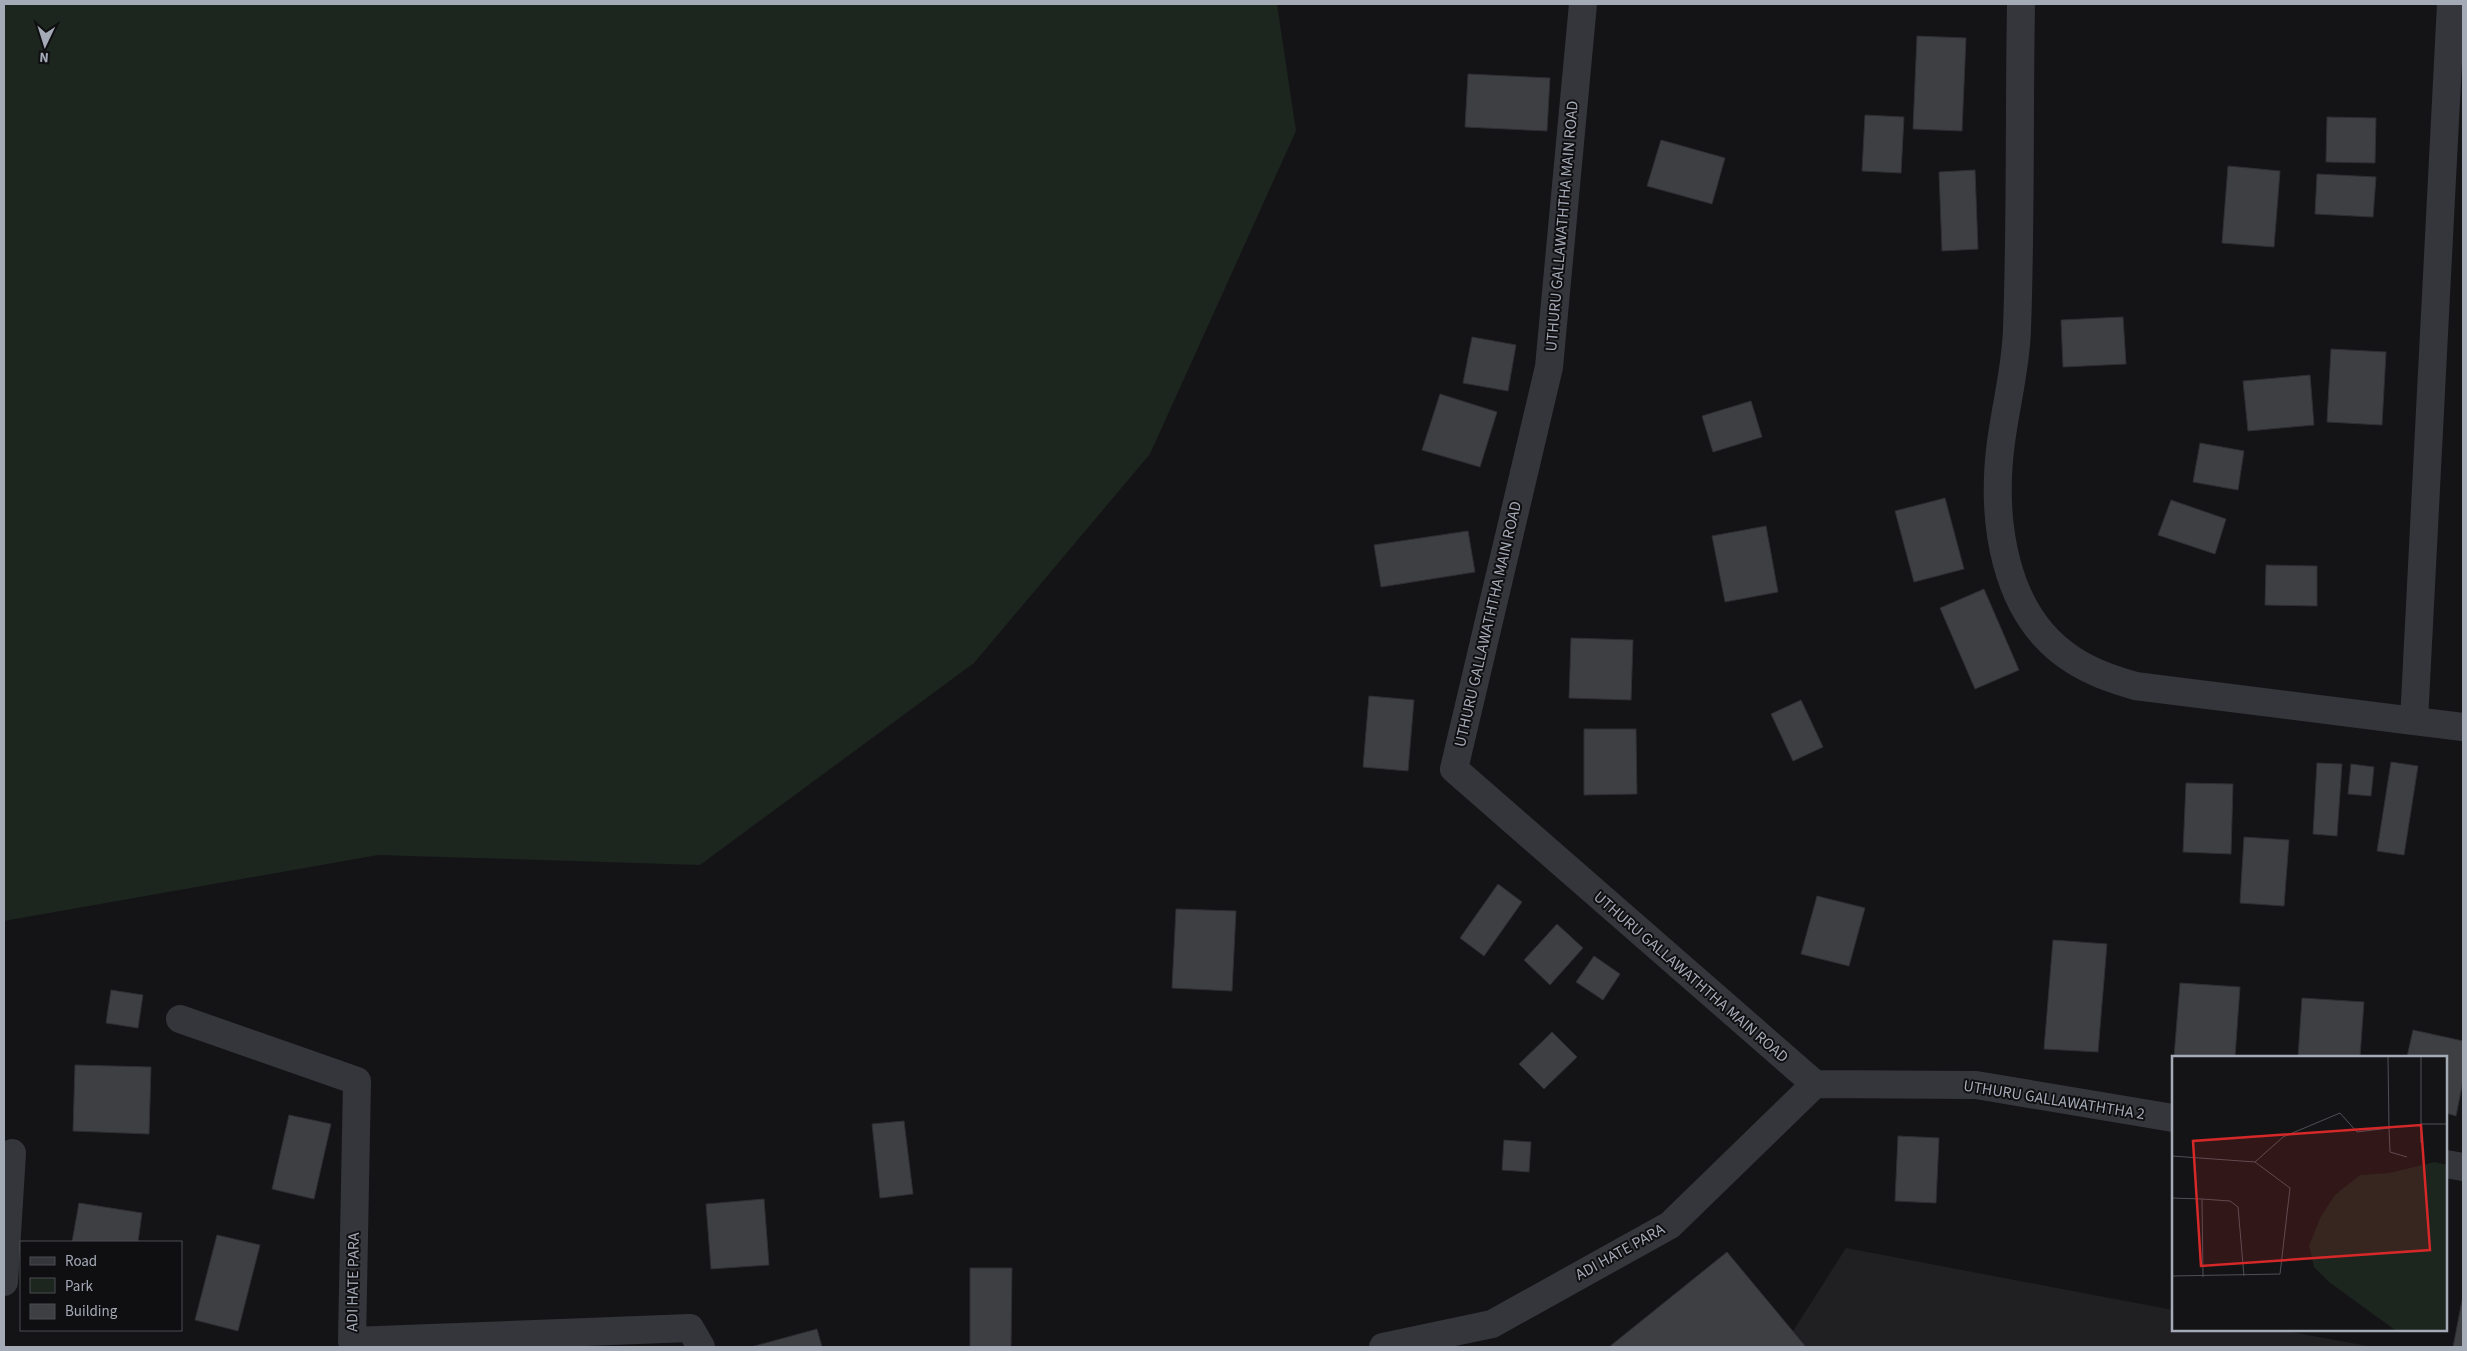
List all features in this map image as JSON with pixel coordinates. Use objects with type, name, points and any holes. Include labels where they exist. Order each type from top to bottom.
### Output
[{"type":"street","name":"UTHURU GALLAWATHTHA MAIN ROAD","points":[[1583,4],[1549,367],[1454,769],[1814,1084]]},
{"type":"street","points":[[2021,4],[2017,331],[2001,442],[1998,495],[2004,551],[2012,580],[2024,606],[2038,628],[2060,650],[2087,669],[2116,681],[2135,686],[2463,727]]},
{"type":"street","points":[[2414,721],[2451,4]]},
{"type":"street","name":"ADI HATE PARA","points":[[180,1019],[358,1081],[351,1344],[690,1328],[701,1347]]},
{"type":"street","name":"UTHURU GALLAWATHTHA 2","points":[[1814,1084],[1976,1085],[2172,1118]]},
{"type":"street","name":"ADI HATE PARA","points":[[1383,1347],[1492,1324],[1670,1225],[1814,1084]]},
{"type":"street","points":[[4,1282],[12,1153]]},
{"type":"street","points":[[2447,1164],[2463,1167]]},
{"type":"shaded area","points":[[1846,1248],[2172,1310],[2172,1331],[2285,1331],[2373,1347],[1783,1347]]},
{"type":"green space","points":[[4,4],[1277,4],[1296,131],[1150,454],[974,663],[700,865],[378,855],[4,921]]},
{"type":"building","points":[[1917,36],[1966,38],[1962,131],[1913,129]]},
{"type":"building","points":[[1468,74],[1550,78],[1547,131],[1465,127]]},
{"type":"building","points":[[1865,115],[1904,117],[1901,173],[1862,171]]},
{"type":"building","points":[[2327,117],[2376,118],[2375,163],[2326,162]]},
{"type":"building","points":[[1661,140],[1725,158],[1712,204],[1647,186]]},
{"type":"building","points":[[2228,166],[2280,171],[2274,247],[2222,243]]},
{"type":"building","points":[[1975,170],[1978,249],[1942,251],[1939,172]]},
{"type":"building","points":[[2317,174],[2376,177],[2373,217],[2315,214]]},
{"type":"building","points":[[2123,317],[2126,364],[2063,367],[2061,320]]},
{"type":"building","points":[[1472,337],[1516,345],[1508,391],[1463,383]]},
{"type":"building","points":[[2331,349],[2386,352],[2382,425],[2327,422]]},
{"type":"building","points":[[2310,375],[2314,425],[2248,431],[2243,381]]},
{"type":"building","points":[[1440,394],[1497,412],[1480,467],[1422,450]]},
{"type":"building","points":[[1751,401],[1762,437],[1713,452],[1702,416]]},
{"type":"building","points":[[2200,443],[2244,451],[2238,490],[2193,482]]},
{"type":"building","points":[[1945,498],[1964,569],[1914,582],[1895,511]]},
{"type":"building","points":[[2171,500],[2226,519],[2215,554],[2158,535]]},
{"type":"building","points":[[1766,526],[1778,592],[1725,602],[1712,536]]},
{"type":"building","points":[[1468,531],[1475,572],[1381,587],[1374,545]]},
{"type":"building","points":[[2266,565],[2317,566],[2317,606],[2265,605]]},
{"type":"building","points":[[1984,589],[2019,670],[1975,689],[1940,608]]},
{"type":"building","points":[[1571,638],[1633,640],[1631,700],[1569,698]]},
{"type":"building","points":[[1369,696],[1414,700],[1408,771],[1363,767]]},
{"type":"building","points":[[1801,700],[1823,747],[1793,761],[1771,714]]},
{"type":"building","points":[[1584,729],[1636,729],[1637,794],[1584,795]]},
{"type":"building","points":[[2391,762],[2418,766],[2404,855],[2377,851]]},
{"type":"building","points":[[2317,763],[2342,764],[2337,836],[2313,834]]},
{"type":"building","points":[[2351,764],[2374,767],[2371,796],[2348,794]]},
{"type":"building","points":[[2186,783],[2233,784],[2231,854],[2183,852]]},
{"type":"building","points":[[2244,837],[2289,840],[2284,906],[2240,903]]},
{"type":"building","points":[[1498,884],[1522,902],[1484,956],[1460,938]]},
{"type":"building","points":[[1817,896],[1865,908],[1849,966],[1801,954]]},
{"type":"building","points":[[1176,909],[1236,911],[1232,991],[1172,988]]},
{"type":"building","points":[[1557,924],[1583,948],[1550,985],[1524,960]]},
{"type":"building","points":[[2053,940],[2107,944],[2098,1052],[2044,1049]]},
{"type":"building","points":[[1594,956],[1620,974],[1603,1000],[1576,982]]},
{"type":"building","points":[[2180,983],[2240,987],[2235,1056],[2174,1056]]},
{"type":"building","points":[[111,990],[143,995],[138,1028],[106,1023]]},
{"type":"building","points":[[2302,998],[2364,1002],[2360,1056],[2298,1056]]},
{"type":"building","points":[[2413,1030],[2463,1041],[2463,1081],[2456,1116],[2447,1113],[2447,1056],[2407,1056]]},
{"type":"building","points":[[1552,1032],[1577,1057],[1544,1089],[1519,1064]]},
{"type":"building","points":[[75,1065],[151,1067],[149,1134],[73,1131]]},
{"type":"building","points":[[289,1115],[331,1124],[314,1199],[272,1189]]},
{"type":"building","points":[[904,1121],[913,1194],[880,1198],[872,1124]]},
{"type":"building","points":[[1898,1136],[1939,1138],[1936,1203],[1895,1201]]},
{"type":"building","points":[[1504,1140],[1531,1142],[1529,1172],[1502,1170]]},
{"type":"building","points":[[764,1199],[769,1265],[711,1269],[706,1204]]},
{"type":"building","points":[[79,1203],[142,1213],[138,1241],[72,1241]]},
{"type":"building","points":[[217,1235],[260,1245],[238,1331],[195,1320]]},
{"type":"building","points":[[1727,1252],[1806,1347],[1609,1347]]},
{"type":"building","points":[[970,1268],[1012,1268],[1011,1347],[970,1347]]},
{"type":"building","points":[[2463,1296],[2463,1347],[2453,1347]]},
{"type":"building","points":[[817,1329],[822,1347],[751,1347]]}]
